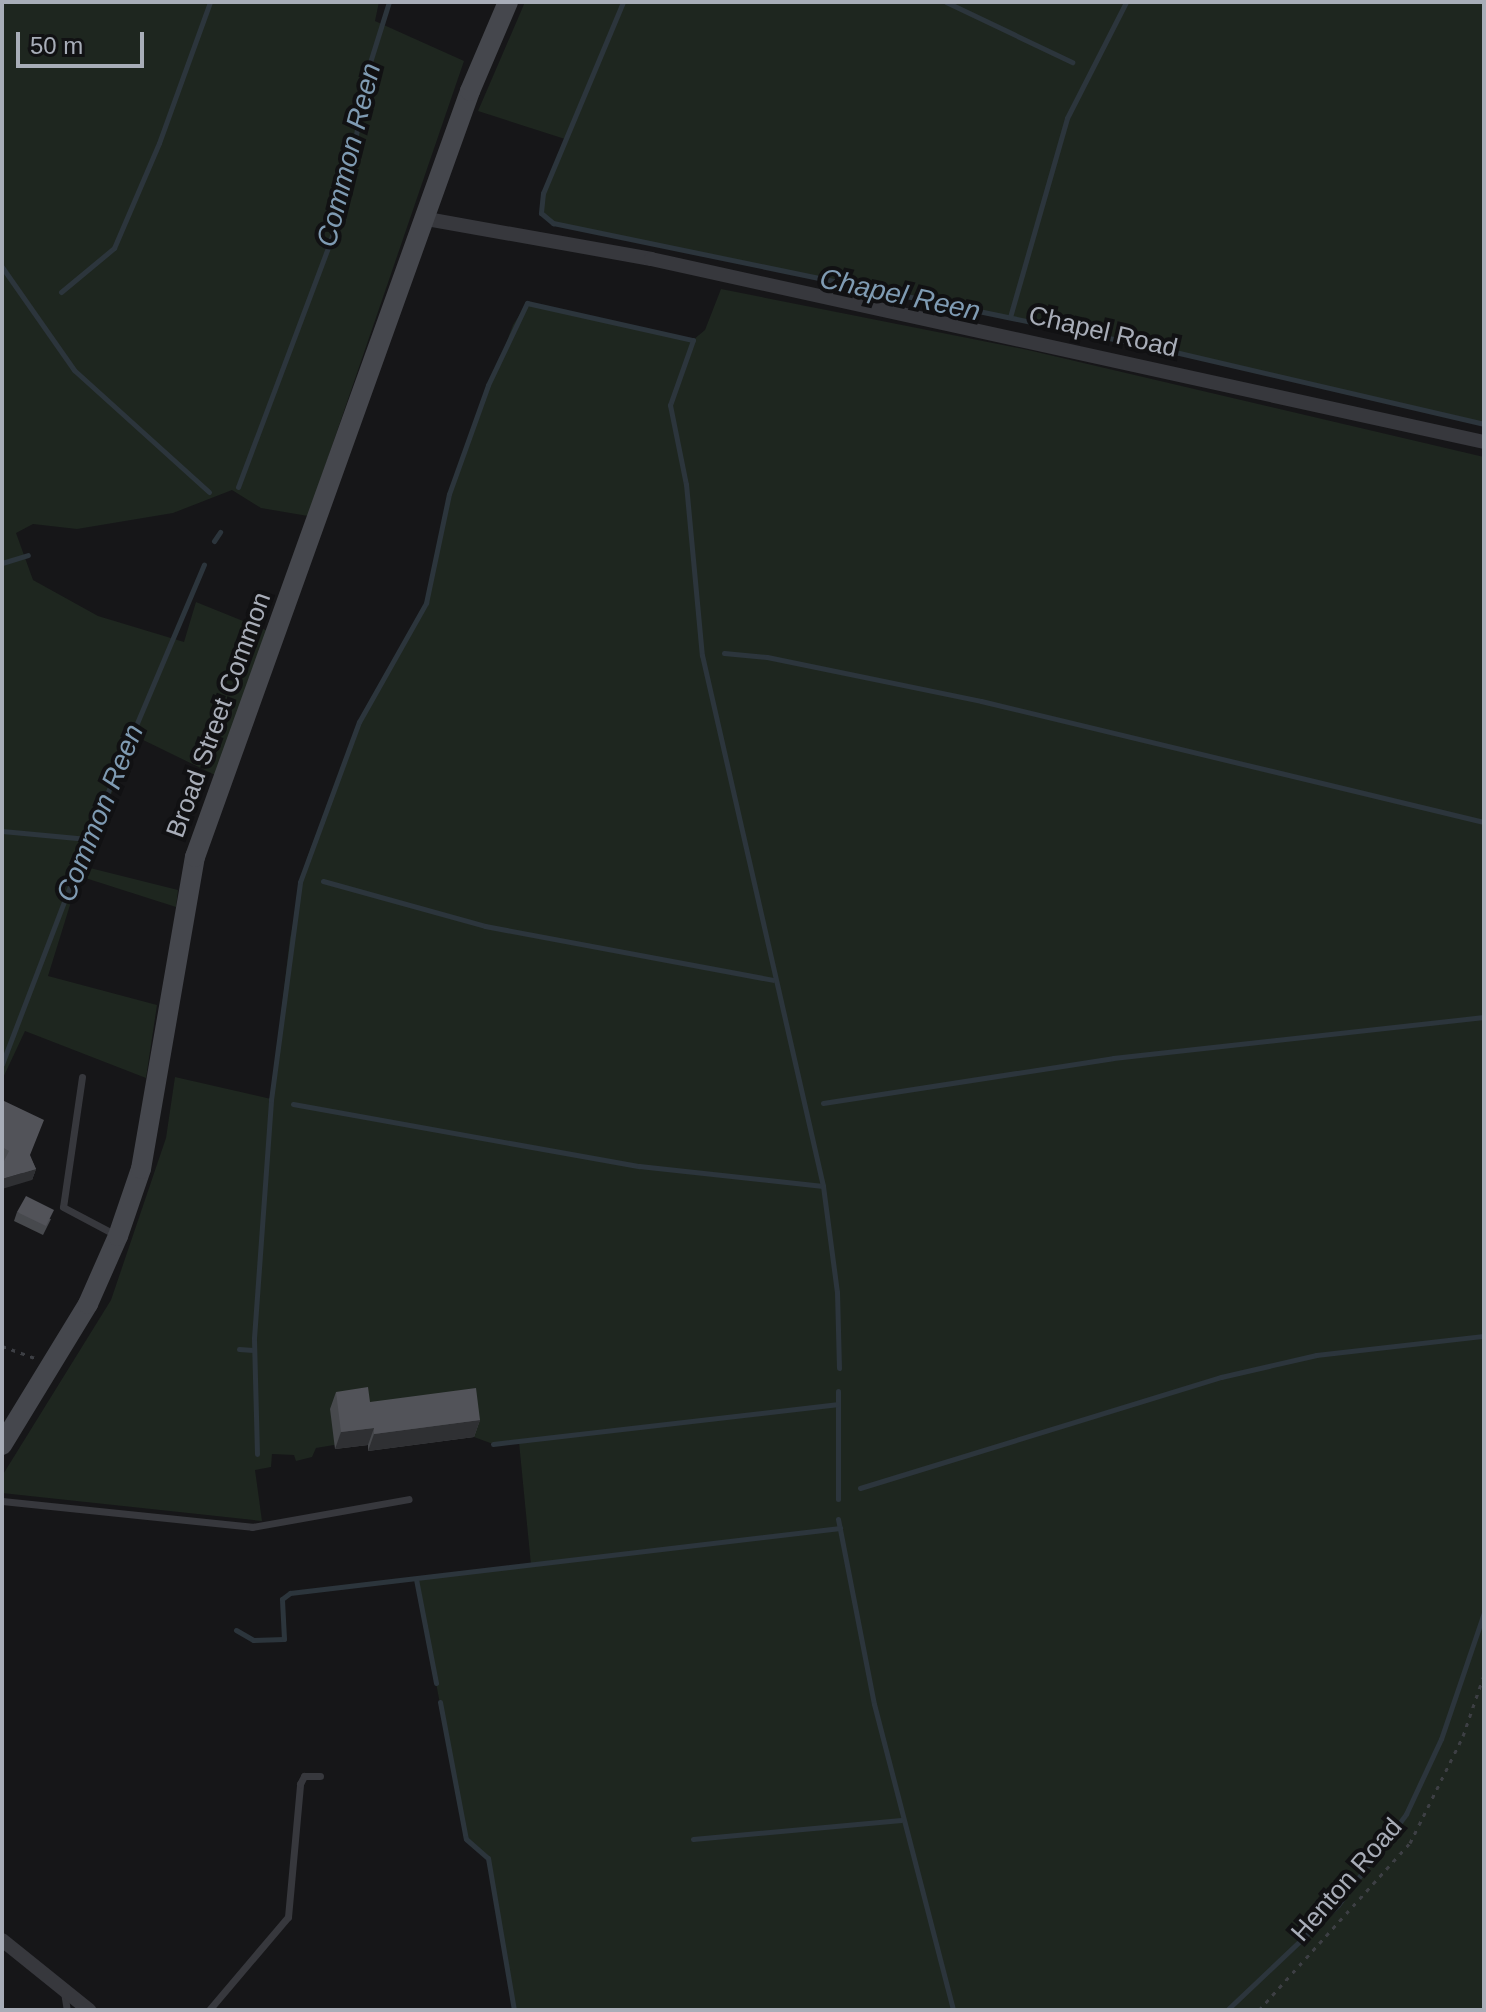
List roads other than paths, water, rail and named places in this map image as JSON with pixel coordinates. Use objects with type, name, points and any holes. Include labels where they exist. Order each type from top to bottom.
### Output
[{"type":"street","name":"Broad Street Common","points":[[2,1445],[53,1366],[118,1236],[141,1169],[195,857],[427,219],[470,91],[508,2]]},
{"type":"street","name":"Chapel Road","points":[[427,219],[651,259],[1484,442]]},
{"type":"street","points":[[2,1940],[89,2010]]},
{"type":"lane","points":[[82,1077],[63,1207],[118,1236]]},
{"type":"lane","points":[[2,1501],[252,1527],[409,1499]]},
{"type":"lane","points":[[209,2010],[288,1917],[300,1784],[304,1776],[320,1776]]},
{"type":"lane","points":[[64,1989],[67,2010]]},
{"type":"waterway","points":[[61,292],[114,248],[159,143],[210,2]]},
{"type":"waterway","name":"Common Reen","points":[[238,487],[331,239],[348,180],[367,72],[389,2]]},
{"type":"waterway","name":"Chapel Reen","points":[[623,2],[543,193],[541,213],[553,223],[1162,349],[1484,424]]},
{"type":"waterway","points":[[946,2],[1072,62]]},
{"type":"waterway","points":[[1010,317],[1067,118],[1126,2]]},
{"type":"waterway","points":[[2,267],[74,370],[209,492]]},
{"type":"waterway","points":[[257,1454],[254,1338],[271,1100],[300,882],[359,722],[426,603],[449,494],[488,385],[527,303],[693,340],[670,405],[686,484],[702,655],[823,1186],[837,1292],[839,1368]]},
{"type":"waterway","points":[[214,541],[220,532]]},
{"type":"waterway","points":[[2,563],[28,555]]},
{"type":"waterway","name":"Common Reen","points":[[2,1064],[88,839],[204,565]]},
{"type":"waterway","points":[[724,653],[767,657],[981,701],[1484,822]]},
{"type":"waterway","points":[[2,831],[88,839]]},
{"type":"waterway","points":[[323,881],[485,926],[773,980]]},
{"type":"waterway","points":[[823,1103],[1113,1058],[1484,1017]]},
{"type":"waterway","points":[[293,1104],[639,1166],[823,1186]]},
{"type":"waterway","points":[[860,1488],[1221,1377],[1316,1355],[1484,1336]]},
{"type":"waterway","points":[[239,1349],[253,1350]]},
{"type":"waterway","points":[[838,1391],[838,1499]]},
{"type":"waterway","points":[[493,1444],[837,1404]]},
{"type":"waterway","points":[[838,1519],[874,1704],[953,2010]]},
{"type":"waterway","points":[[236,1630],[253,1640],[284,1639],[282,1599],[290,1593],[840,1528]]},
{"type":"waterway","points":[[416,1579],[436,1683]]},
{"type":"waterway","points":[[1227,2010],[1338,1905],[1406,1814],[1441,1739],[1484,1613]]},
{"type":"waterway","points":[[440,1702],[466,1839],[488,1858],[514,2010]]},
{"type":"waterway","points":[[693,1839],[901,1820]]}]
